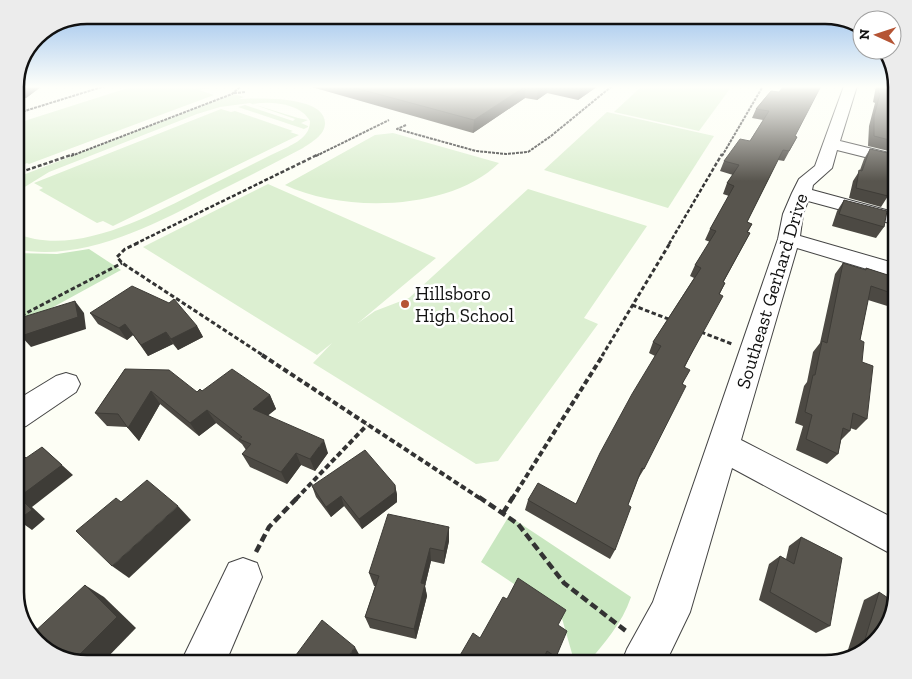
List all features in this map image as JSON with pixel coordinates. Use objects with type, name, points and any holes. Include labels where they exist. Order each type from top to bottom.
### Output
[{"type":"street","name":"Southeast Gerhard Drive","points":[[647,655],[670,612],[789,239],[793,214],[805,183],[823,168],[840,118]]},
{"type":"street","points":[[832,144],[888,158]]},
{"type":"street","points":[[801,193],[888,217]]},
{"type":"street","points":[[789,239],[888,268]]},
{"type":"street","points":[[24,411],[66,384]]},
{"type":"street","points":[[724,447],[888,534]]},
{"type":"street","points":[[207,655],[243,577]]},
{"type":"path","points":[[24,171],[54,162],[169,118]]},
{"type":"path","points":[[406,125],[397,129],[468,150],[497,153],[528,152],[573,118]]},
{"type":"path","points":[[503,513],[632,305],[744,118]]},
{"type":"path","points":[[389,120],[124,249],[118,257],[122,262],[518,524],[564,584],[644,655]]},
{"type":"path","points":[[24,314],[122,262]]},
{"type":"path","points":[[632,305],[676,322]]},
{"type":"path","points":[[693,329],[754,352]]},
{"type":"path","points":[[243,577],[269,527],[367,425]]},
{"type":"green space","points":[[35,118],[153,118],[24,164],[24,121]]},
{"type":"green space","points":[[172,118],[188,118],[49,172],[24,187],[24,175]]},
{"type":"green space","points":[[199,118],[254,118],[293,131],[290,132],[299,135],[113,226],[103,221],[97,223],[39,190],[43,188],[34,183]]},
{"type":"green space","points":[[270,118],[283,118],[293,121],[295,119],[291,118],[308,120],[301,123],[308,127],[304,129]]},
{"type":"green space","points":[[307,118],[323,118],[325,123],[323,131],[317,138],[303,148],[142,229],[91,246],[66,251],[40,252],[24,250],[24,235],[61,241],[85,238],[110,231],[157,212],[300,140],[306,134],[310,121]]},
{"type":"green space","points":[[601,118],[632,118],[714,136],[668,208],[544,170]]},
{"type":"green space","points":[[639,118],[709,118],[699,131]]},
{"type":"green space","points":[[393,133],[499,163],[478,179],[453,191],[425,198],[396,202],[366,203],[336,200],[309,194],[285,185],[375,135]]},
{"type":"green space","points":[[268,184],[436,258],[358,323],[375,311],[409,298],[528,189],[647,226],[584,318],[598,324],[498,461],[476,464],[313,363],[332,343],[317,355],[143,247]]},
{"type":"green space","points":[[89,249],[121,270],[24,323],[24,253],[57,254]]},
{"type":"green space","points":[[509,516],[631,597],[618,625],[594,655],[572,655],[561,615],[481,562]]},
{"type":"building","points":[[765,118],[805,118],[789,151],[783,150],[747,222],[752,224],[747,232],[750,233],[723,282],[725,283],[719,294],[723,296],[684,367],[690,370],[682,384],[686,386],[644,469],[642,468],[628,505],[631,507],[615,550],[528,500],[538,483],[576,504],[600,453],[661,346],[653,342],[701,268],[695,265],[716,231],[710,229],[734,186],[727,183],[739,165],[724,161],[740,139],[750,141]]},
{"type":"building","points":[[874,118],[888,118],[888,140],[874,136]]},
{"type":"building","points":[[870,149],[888,153],[888,196],[856,188],[859,170],[862,171]]},
{"type":"building","points":[[844,200],[887,211],[884,227],[839,214]]},
{"type":"building","points":[[843,263],[888,275],[888,292],[871,286],[860,340],[864,342],[862,362],[873,366],[867,419],[853,413],[850,431],[843,428],[838,454],[806,439],[812,415],[805,412],[813,375],[815,375],[822,341],[827,343]]},
{"type":"building","points":[[132,286],[169,303],[174,299],[197,326],[171,339],[166,332],[141,345],[125,324],[119,328],[90,313]]},
{"type":"building","points":[[75,301],[78,317],[24,335],[24,317]]},
{"type":"building","points":[[125,369],[169,370],[197,392],[200,389],[202,391],[232,369],[270,395],[253,409],[324,440],[310,459],[296,453],[281,472],[242,454],[251,444],[239,439],[242,437],[207,410],[190,423],[151,391],[128,428],[118,414],[95,413]]},
{"type":"building","points":[[42,447],[62,465],[24,493],[24,456],[26,458]]},
{"type":"building","points":[[365,450],[395,485],[395,492],[359,519],[341,496],[326,507],[312,486]]},
{"type":"building","points":[[147,480],[178,506],[112,566],[76,531],[116,498],[121,502]]},
{"type":"building","points":[[24,502],[32,510],[24,516]]},
{"type":"building","points":[[388,514],[449,527],[444,551],[430,548],[421,583],[425,584],[414,629],[365,617],[379,576],[369,573]]},
{"type":"building","points":[[801,537],[842,558],[830,626],[770,592],[780,556],[794,564]]},
{"type":"building","points":[[518,578],[566,610],[558,625],[567,631],[557,655],[547,651],[545,655],[460,655],[473,633],[480,638],[503,597],[507,599]]},
{"type":"building","points":[[85,585],[117,617],[80,654],[55,647],[36,630]]},
{"type":"building","points":[[879,592],[888,598],[885,612],[880,624],[864,642]]},
{"type":"building","points":[[322,620],[355,647],[349,655],[296,655]]},
{"type":"place","name":"Hillsboro High School","points":[[405,304]]}]
